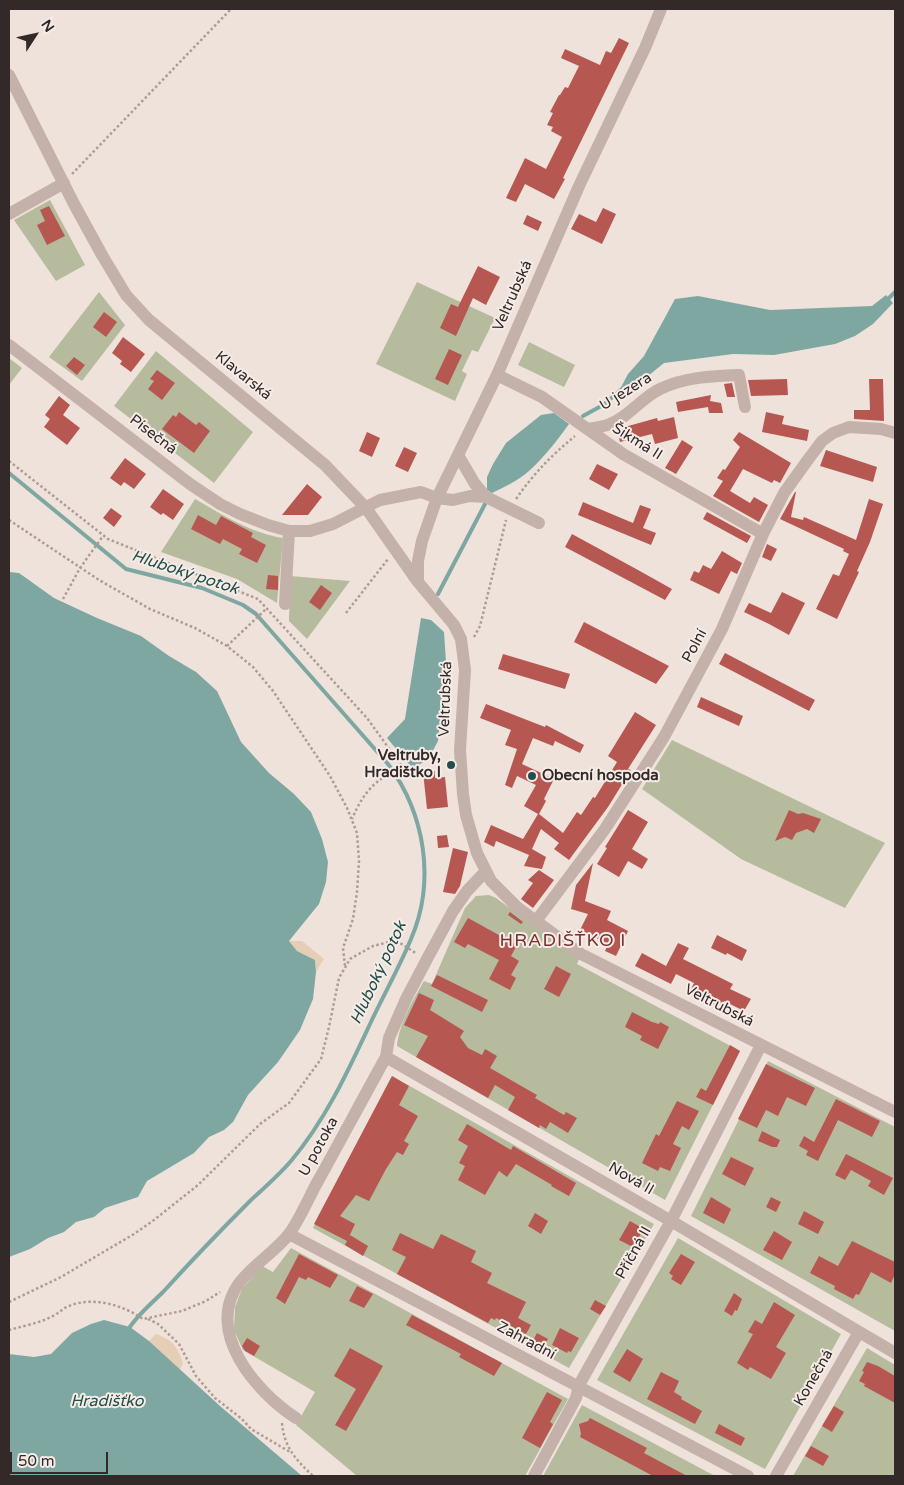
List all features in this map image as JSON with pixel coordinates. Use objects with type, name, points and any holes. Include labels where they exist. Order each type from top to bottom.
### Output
[{"type":"street","name":"Veltrubská","points":[[661,9],[645,48],[579,186],[497,375],[438,498],[422,541],[418,561],[418,582],[454,625],[461,639],[464,654],[460,750],[462,794],[470,833],[485,872],[502,894],[581,954],[895,1112]]},
{"type":"street","name":"Klavarská","points":[[9,75],[74,204],[126,294],[143,314],[325,465],[346,485],[366,508],[418,582]]},
{"type":"street","points":[[9,214],[64,183]]},
{"type":"street","name":"Písečná","points":[[9,345],[190,484],[220,504],[268,525],[289,530],[310,531],[366,508],[380,500],[420,492],[438,498]]},
{"type":"street","name":"Šikmá II","points":[[497,375],[542,397],[623,454],[764,534]]},
{"type":"street","name":"U jezera","points":[[587,429],[610,424],[658,390],[677,382],[695,378],[739,375],[745,407]]},
{"type":"street","name":"Polní","points":[[536,920],[605,829],[664,737],[722,629],[784,493],[822,441],[833,433],[849,427],[881,429],[895,433]]},
{"type":"street","points":[[458,455],[475,484],[486,497]]},
{"type":"street","points":[[438,498],[453,500],[470,496],[486,497],[539,523]]},
{"type":"street","points":[[285,604],[289,530]]},
{"type":"street","name":"U potoka","points":[[296,1418],[283,1410],[265,1393],[250,1376],[234,1350],[228,1332],[228,1313],[233,1296],[240,1283],[289,1234],[386,1057],[389,1038],[406,999],[427,959],[453,911],[467,891],[485,872]]},
{"type":"street","name":"Příčná II","points":[[534,1476],[576,1398],[579,1387],[671,1221],[761,1045]]},
{"type":"street","name":"Nová II","points":[[386,1057],[859,1332]]},
{"type":"street","name":"Zahradní","points":[[289,1234],[748,1476]]},
{"type":"street","points":[[859,1332],[895,1353]]},
{"type":"street","name":"Konečná","points":[[776,1476],[859,1332]]},
{"type":"path","points":[[64,183],[232,9]]},
{"type":"path","points":[[464,654],[480,626],[510,509],[546,460],[587,429]]},
{"type":"path","points":[[9,461],[108,539],[258,599],[367,718],[401,765],[380,779],[364,795],[352,821]]},
{"type":"path","points":[[9,520],[80,568],[150,609],[195,628],[227,646],[253,667],[272,691],[330,776],[357,834],[358,892],[353,919],[343,948],[345,966]]},
{"type":"path","points":[[63,599],[80,568],[103,536]]},
{"type":"path","points":[[346,614],[396,550]]},
{"type":"path","points":[[227,646],[266,609]]},
{"type":"path","points":[[9,1302],[68,1272],[134,1234],[154,1220],[198,1185],[260,1124],[289,1103],[321,1059],[339,978],[350,959],[373,946],[386,942],[400,943],[414,952]]},
{"type":"path","points":[[9,1330],[53,1316],[69,1306],[82,1303],[105,1303],[136,1314],[143,1319],[148,1319],[197,1306],[227,1288],[240,1283]]},
{"type":"path","points":[[148,1319],[158,1324],[179,1344],[196,1376],[215,1398],[242,1419],[251,1429],[290,1452],[313,1476]]},
{"type":"path","points":[[283,1410],[282,1426],[290,1452]]},
{"type":"green space","points":[[50,200],[85,265],[56,281],[14,220]]},
{"type":"green space","points":[[417,282],[495,318],[478,352],[472,350],[462,371],[467,374],[455,401],[376,364]]},
{"type":"green space","points":[[99,292],[125,325],[82,381],[49,357]]},
{"type":"green space","points":[[529,342],[575,365],[564,387],[518,365]]},
{"type":"green space","points":[[156,351],[253,432],[214,483],[114,406]]},
{"type":"green space","points":[[9,358],[22,368],[9,385]]},
{"type":"green space","points":[[195,499],[248,528],[283,538],[277,603],[237,579],[161,552]]},
{"type":"green space","points":[[290,576],[350,581],[307,639],[289,621]]},
{"type":"green space","points":[[672,740],[885,843],[845,908],[741,859],[642,789]]},
{"type":"green space","points":[[489,895],[496,898],[579,959],[577,964],[740,1051],[665,1200],[397,1046],[401,1029],[411,1004],[424,981],[432,984],[465,908],[476,896]]},
{"type":"green space","points":[[768,1061],[895,1127],[895,1331],[691,1216]]},
{"type":"green space","points":[[392,1076],[654,1224],[569,1368],[313,1228]]},
{"type":"green space","points":[[678,1238],[841,1334],[765,1469],[597,1380]]},
{"type":"green space","points":[[291,1248],[568,1399],[525,1476],[357,1476],[296,1425],[315,1392],[243,1350],[234,1330],[235,1307],[242,1289],[262,1266],[273,1272]]},
{"type":"green space","points":[[867,1348],[895,1365],[895,1476],[793,1476]]},
{"type":"green space","points":[[582,1405],[715,1476],[543,1476]]},
{"type":"sand","points":[[289,941],[302,941],[324,959],[316,972],[315,960],[297,951]]},
{"type":"sand","points":[[156,1334],[167,1339],[176,1348],[183,1363],[180,1370],[149,1341]]},
{"type":"water","points":[[886,295],[893,303],[873,324],[855,336],[835,344],[774,355],[733,354],[664,363],[632,389],[618,393],[628,374],[644,356],[675,299],[698,296],[770,310],[872,306]]},
{"type":"water","points":[[554,413],[569,424],[555,443],[529,471],[516,481],[492,493],[487,490],[487,477],[506,443],[541,415]]},
{"type":"water","points":[[9,572],[19,573],[54,598],[141,636],[196,672],[217,691],[241,742],[269,773],[294,794],[311,812],[322,839],[328,862],[326,882],[319,904],[289,941],[297,951],[315,960],[316,972],[313,999],[300,1030],[278,1062],[248,1095],[233,1122],[224,1130],[209,1137],[194,1153],[147,1181],[138,1197],[105,1208],[94,1217],[76,1222],[64,1232],[9,1257]]},
{"type":"water","points":[[421,618],[431,620],[444,632],[446,662],[438,741],[429,758],[413,769],[387,738],[405,719]]},
{"type":"water","name":"Hradišťko","points":[[104,1320],[130,1327],[149,1341],[220,1406],[302,1476],[9,1476],[9,1354],[34,1357],[51,1354],[72,1333]]},
{"type":"building","points":[[619,38],[629,43],[554,199],[525,184],[516,202],[506,198],[525,158],[546,169],[562,137],[551,131],[553,127],[547,125],[553,113],[550,112],[559,95],[565,87],[568,88],[579,66],[561,58],[565,49],[600,65],[606,51],[611,53]]},
{"type":"building","points":[[49,206],[65,236],[47,245],[37,225],[45,221],[40,210]]},
{"type":"building","points":[[603,208],[616,214],[602,244],[571,229],[579,214],[596,222]]},
{"type":"building","points":[[527,215],[542,222],[538,231],[523,224]]},
{"type":"building","points":[[478,266],[500,277],[486,305],[473,298],[456,336],[440,328],[451,304],[458,307]]},
{"type":"building","points":[[104,312],[117,322],[106,337],[93,327]]},
{"type":"building","points":[[123,337],[145,354],[131,372],[120,364],[122,361],[112,353]]},
{"type":"building","points":[[449,349],[462,355],[448,385],[435,379]]},
{"type":"building","points":[[74,357],[85,365],[77,375],[66,366]]},
{"type":"building","points":[[157,370],[175,383],[162,400],[148,389],[154,381],[150,379]]},
{"type":"building","points":[[787,379],[788,395],[751,396],[748,380]]},
{"type":"building","points":[[869,379],[883,379],[884,421],[854,419],[854,410],[870,410]]},
{"type":"building","points":[[732,383],[735,397],[727,397],[724,384]]},
{"type":"building","points":[[711,395],[710,401],[721,403],[723,413],[709,413],[708,407],[678,412],[676,402]]},
{"type":"building","points":[[59,396],[70,405],[63,415],[80,428],[67,445],[44,427],[50,419],[45,415]]},
{"type":"building","points":[[179,412],[196,425],[199,422],[210,431],[194,453],[162,429],[173,415],[176,417]]},
{"type":"building","points":[[766,412],[784,416],[782,424],[809,430],[807,441],[762,432]]},
{"type":"building","points":[[674,417],[678,438],[655,444],[652,434],[620,442],[617,430],[621,428],[657,418],[658,421]]},
{"type":"building","points":[[367,432],[380,438],[372,457],[359,451]]},
{"type":"building","points":[[739,432],[791,463],[780,483],[774,480],[772,483],[743,469],[730,491],[750,503],[754,497],[768,505],[759,522],[713,496],[723,481],[717,478],[723,469],[725,470],[740,447],[733,440]]},
{"type":"building","points":[[682,440],[693,447],[676,474],[665,468]]},
{"type":"building","points":[[404,447],[417,453],[408,472],[395,466]]},
{"type":"building","points":[[826,450],[877,467],[873,482],[820,466]]},
{"type":"building","points":[[125,458],[146,474],[134,489],[124,482],[121,486],[110,478]]},
{"type":"building","points":[[597,464],[618,474],[609,490],[589,479]]},
{"type":"building","points":[[307,484],[322,497],[308,515],[282,515]]},
{"type":"building","points":[[163,489],[184,504],[173,520],[163,513],[161,515],[150,507]]},
{"type":"building","points":[[795,492],[791,517],[803,520],[804,517],[856,540],[869,499],[883,504],[870,542],[857,571],[859,572],[837,619],[816,609],[833,574],[839,576],[849,554],[843,551],[844,549],[780,519]]},
{"type":"building","points":[[583,502],[633,523],[640,505],[651,509],[643,528],[656,533],[651,545],[578,515]]},
{"type":"building","points":[[111,508],[122,516],[114,527],[103,518]]},
{"type":"building","points":[[707,512],[751,536],[747,543],[703,519]]},
{"type":"building","points":[[198,515],[216,525],[221,516],[253,533],[251,537],[266,545],[257,563],[239,554],[242,549],[223,539],[220,544],[191,529]]},
{"type":"building","points":[[572,534],[672,589],[665,600],[565,547]]},
{"type":"building","points":[[767,544],[777,549],[771,561],[762,557]]},
{"type":"building","points":[[722,551],[742,563],[737,574],[731,571],[719,594],[690,580],[694,571],[699,573],[703,565],[711,569]]},
{"type":"building","points":[[268,575],[278,576],[278,590],[266,589]]},
{"type":"building","points":[[321,585],[332,593],[320,610],[309,602]]},
{"type":"building","points":[[782,592],[805,603],[789,635],[744,612],[749,603],[771,613]]},
{"type":"building","points":[[584,622],[669,666],[656,684],[574,642]]},
{"type":"building","points":[[725,653],[815,700],[809,711],[719,664]]},
{"type":"building","points":[[503,654],[570,674],[565,689],[498,669]]},
{"type":"building","points":[[701,697],[743,716],[739,726],[697,707]]},
{"type":"building","points":[[486,704],[545,727],[546,725],[584,745],[580,753],[555,741],[553,746],[533,738],[522,764],[554,779],[539,814],[563,833],[577,812],[581,815],[593,797],[595,798],[617,762],[608,756],[635,712],[656,725],[628,769],[631,770],[608,807],[569,860],[554,849],[559,843],[541,829],[532,849],[546,857],[542,869],[524,866],[529,855],[496,841],[494,847],[484,842],[491,825],[523,839],[538,814],[524,806],[536,785],[517,776],[512,788],[505,785],[517,749],[505,745],[511,730],[480,718]]},
{"type":"building","points":[[435,771],[435,778],[445,777],[448,807],[427,809],[423,772]]},
{"type":"building","points":[[628,810],[648,822],[632,849],[648,859],[642,869],[628,861],[619,877],[597,864],[607,848],[605,847]]},
{"type":"building","points":[[789,810],[821,819],[814,833],[807,829],[796,833],[792,840],[785,837],[775,841]]},
{"type":"building","points":[[447,835],[449,847],[438,848],[437,836]]},
{"type":"building","points":[[453,848],[468,852],[460,886],[455,894],[443,892]]},
{"type":"building","points":[[593,863],[585,901],[611,911],[607,920],[628,931],[616,956],[605,951],[608,944],[580,930],[588,914],[571,909],[576,885]]},
{"type":"building","points":[[539,870],[554,880],[533,908],[521,899],[533,883],[528,880]]},
{"type":"building","points":[[510,912],[523,922],[521,924],[508,915]]},
{"type":"building","points":[[468,918],[517,945],[511,956],[519,961],[511,975],[516,978],[510,990],[489,979],[499,960],[468,944],[465,948],[454,942]]},
{"type":"building","points":[[717,935],[747,950],[742,961],[727,953],[726,955],[711,948]]},
{"type":"building","points":[[678,943],[689,948],[683,959],[733,984],[730,989],[751,999],[744,1011],[724,1001],[721,1008],[689,993],[694,983],[676,974],[671,984],[635,966],[642,953],[666,966]]},
{"type":"building","points":[[556,966],[571,974],[559,997],[544,989]]},
{"type":"building","points":[[437,975],[488,1000],[482,1012],[431,986]]},
{"type":"building","points":[[419,993],[434,1000],[430,1010],[464,1031],[460,1037],[468,1048],[482,1055],[485,1049],[497,1056],[490,1068],[537,1095],[535,1098],[564,1115],[566,1112],[577,1118],[568,1133],[550,1122],[546,1129],[540,1125],[539,1128],[508,1110],[515,1097],[495,1085],[488,1098],[416,1057],[428,1036],[404,1025]]},
{"type":"building","points":[[632,1012],[652,1022],[659,1024],[660,1022],[669,1027],[658,1049],[640,1040],[642,1036],[625,1027]]},
{"type":"building","points":[[730,1045],[740,1051],[713,1105],[696,1097],[701,1088],[706,1091]]},
{"type":"building","points":[[766,1064],[815,1088],[806,1106],[787,1097],[778,1116],[766,1110],[757,1128],[738,1119]]},
{"type":"building","points":[[392,1076],[409,1086],[399,1105],[418,1116],[404,1141],[409,1144],[403,1155],[397,1152],[369,1201],[356,1195],[340,1216],[355,1224],[347,1241],[314,1224]]},
{"type":"building","points":[[836,1099],[880,1121],[872,1137],[838,1120],[818,1161],[806,1155],[808,1151],[799,1146],[804,1136],[814,1142]]},
{"type":"building","points":[[677,1101],[699,1111],[689,1130],[682,1126],[673,1144],[681,1148],[670,1171],[660,1167],[658,1171],[642,1163],[656,1134],[659,1136]]},
{"type":"building","points":[[467,1124],[511,1150],[513,1146],[576,1183],[569,1196],[516,1164],[507,1177],[499,1171],[485,1195],[458,1180],[465,1166],[459,1163],[468,1146],[458,1140]]},
{"type":"building","points":[[762,1131],[780,1140],[777,1147],[772,1147],[758,1141]]},
{"type":"building","points":[[846,1154],[893,1178],[884,1195],[868,1186],[871,1181],[851,1170],[845,1180],[835,1175]]},
{"type":"building","points":[[731,1157],[754,1168],[745,1186],[722,1174]]},
{"type":"building","points":[[711,1197],[731,1209],[724,1224],[703,1213]]},
{"type":"building","points":[[771,1197],[781,1202],[776,1212],[766,1207]]},
{"type":"building","points":[[804,1211],[824,1222],[818,1234],[798,1224]]},
{"type":"building","points":[[535,1213],[548,1221],[541,1234],[528,1226]]},
{"type":"building","points":[[630,1221],[644,1229],[633,1247],[619,1240]]},
{"type":"building","points":[[774,1231],[792,1242],[782,1260],[763,1250]]},
{"type":"building","points":[[400,1233],[433,1249],[441,1234],[476,1251],[471,1262],[492,1273],[487,1283],[526,1302],[518,1318],[531,1325],[526,1334],[496,1318],[495,1320],[491,1318],[488,1323],[397,1274],[406,1257],[392,1250]]},
{"type":"building","points":[[350,1235],[368,1246],[363,1256],[345,1245]]},
{"type":"building","points":[[852,1241],[895,1262],[895,1274],[891,1283],[871,1272],[859,1295],[856,1294],[853,1299],[834,1289],[835,1286],[810,1273],[819,1256],[838,1266]]},
{"type":"building","points":[[299,1254],[338,1275],[330,1288],[308,1277],[306,1280],[299,1277],[285,1304],[276,1298]]},
{"type":"building","points":[[681,1254],[695,1262],[681,1285],[671,1279],[673,1276],[669,1273]]},
{"type":"building","points":[[357,1286],[373,1294],[364,1308],[349,1301]]},
{"type":"building","points":[[734,1293],[742,1299],[737,1311],[735,1310],[732,1316],[724,1311]]},
{"type":"building","points":[[595,1300],[606,1306],[600,1315],[590,1309]]},
{"type":"building","points":[[774,1302],[795,1315],[776,1347],[786,1353],[771,1379],[750,1367],[748,1370],[737,1363],[753,1334],[748,1332],[755,1320],[762,1324]]},
{"type":"building","points":[[412,1315],[502,1363],[494,1376],[459,1357],[461,1354],[406,1325]]},
{"type":"building","points":[[560,1328],[579,1338],[571,1352],[568,1351],[567,1353],[552,1345]]},
{"type":"building","points":[[537,1333],[548,1339],[540,1352],[530,1346]]},
{"type":"building","points":[[247,1338],[260,1346],[254,1356],[245,1351],[242,1346]]},
{"type":"building","points":[[350,1348],[383,1366],[346,1431],[335,1425],[356,1389],[334,1376]]},
{"type":"building","points":[[627,1349],[643,1359],[630,1382],[613,1372]]},
{"type":"building","points":[[867,1362],[895,1376],[895,1403],[864,1386],[865,1384],[859,1381]]},
{"type":"building","points":[[661,1372],[679,1381],[674,1392],[682,1397],[681,1399],[702,1411],[695,1424],[647,1399]]},
{"type":"building","points":[[547,1392],[562,1400],[550,1422],[553,1424],[540,1448],[522,1438]]},
{"type":"building","points":[[834,1406],[844,1412],[832,1432],[822,1426]]},
{"type":"building","points":[[590,1418],[647,1448],[644,1453],[687,1476],[653,1476],[580,1437],[579,1424],[588,1421]]},
{"type":"building","points":[[719,1424],[745,1438],[741,1446],[715,1433]]},
{"type":"building","points":[[811,1446],[829,1456],[823,1466],[805,1456]]},
{"type":"waterway","points":[[887,300],[895,292]]},
{"type":"waterway","points":[[583,416],[603,405],[622,389]]},
{"type":"waterway","name":"Hluboký potok","points":[[9,473],[126,569],[202,588],[243,605],[256,614],[388,764],[401,783],[411,804],[423,848],[423,894],[419,917],[411,939],[353,1060],[315,1129],[286,1166],[217,1234],[128,1330]]},
{"type":"waterway","points":[[438,594],[485,504]]},
{"type":"place","name":"Veltruby, Hradištko I","points":[[451,765]]},
{"type":"place","name":"Obecní hospoda","points":[[532,776]]},
{"type":"district","name":"HRADIŠŤKO I","points":[[563,941]]}]
